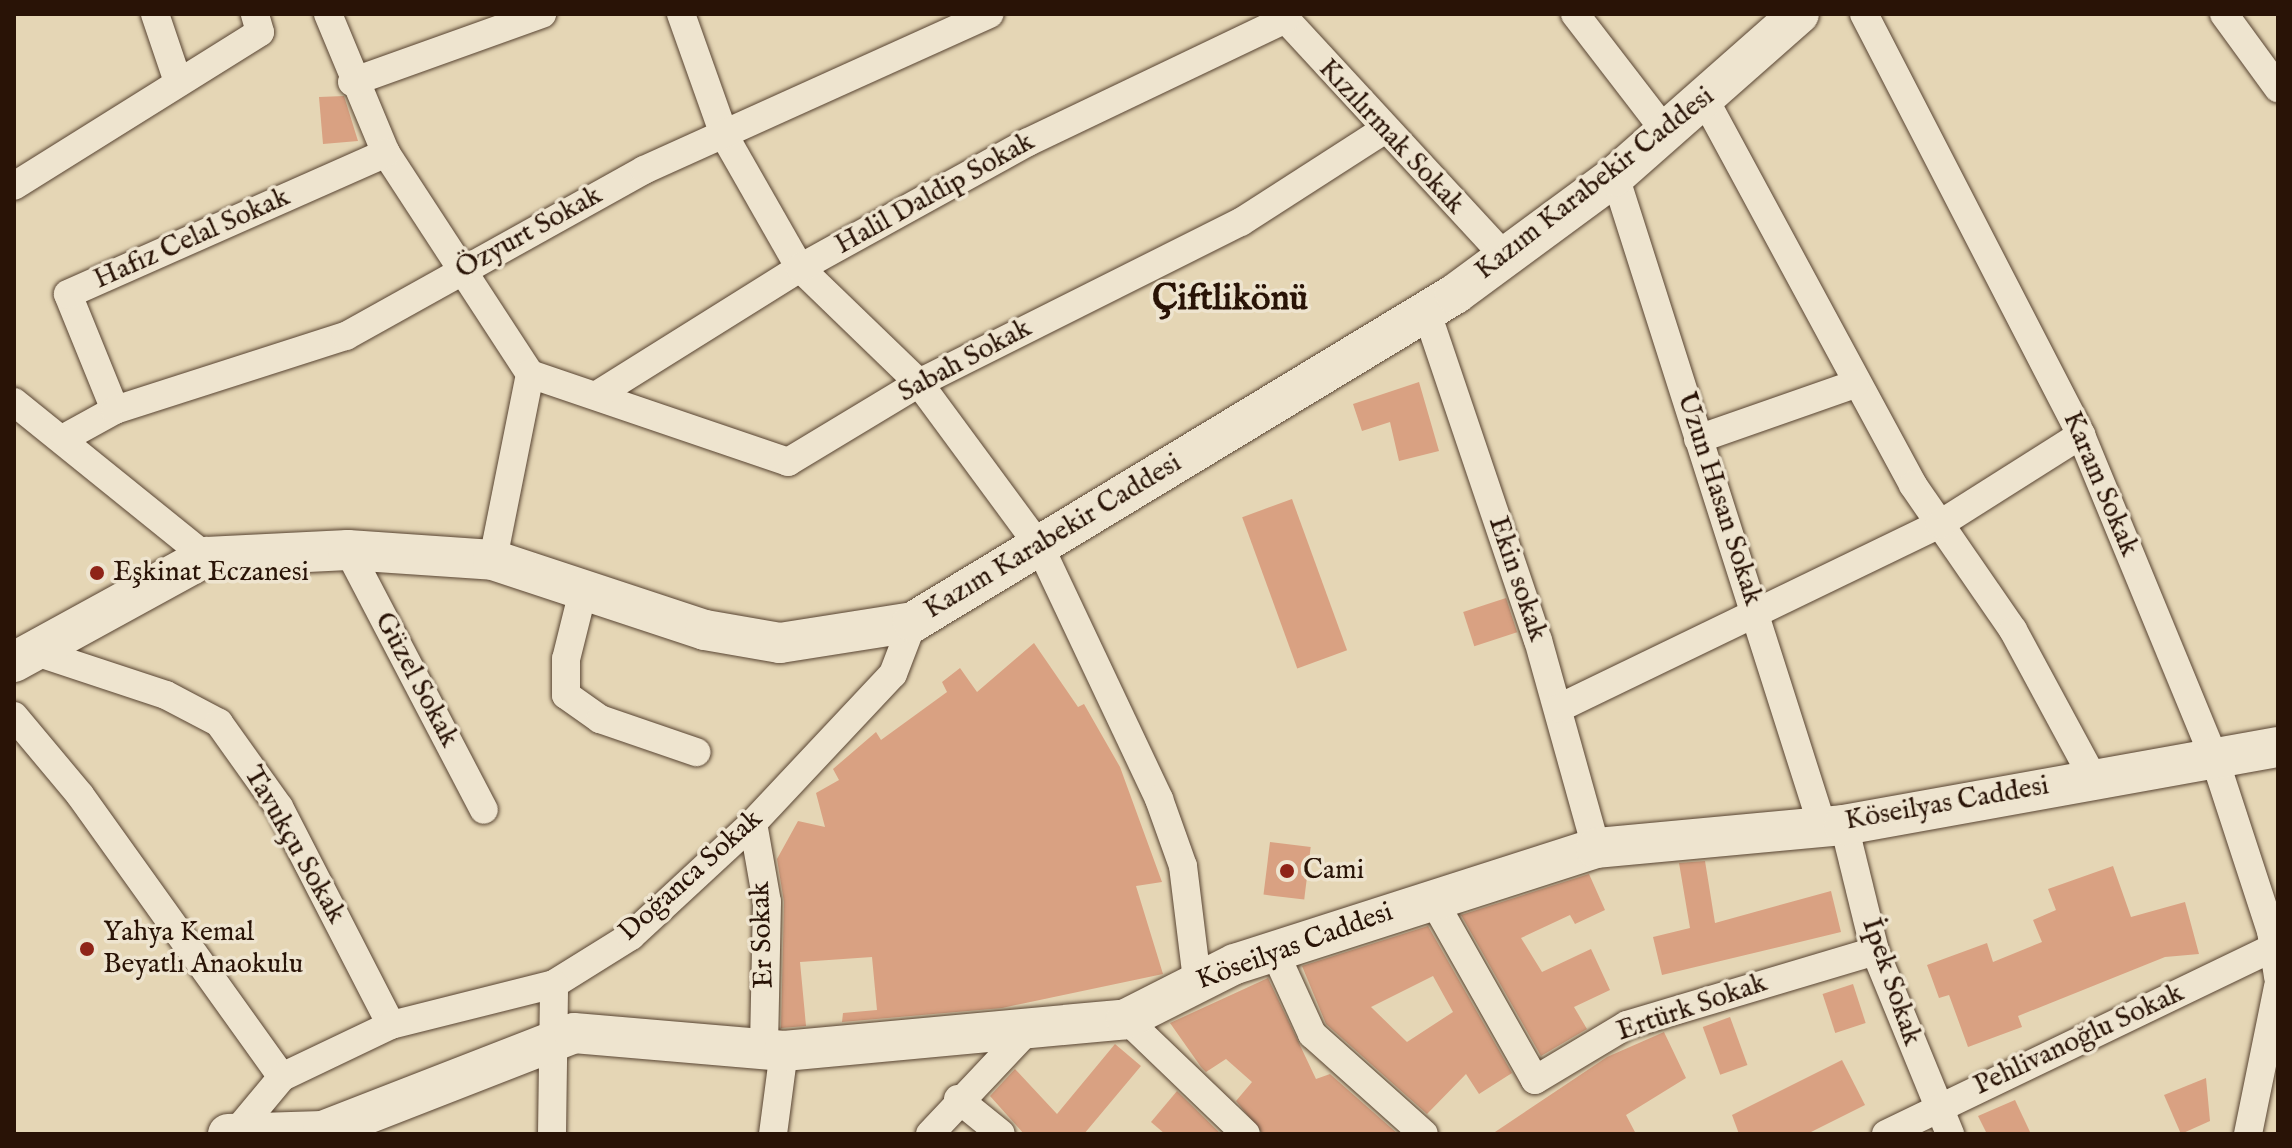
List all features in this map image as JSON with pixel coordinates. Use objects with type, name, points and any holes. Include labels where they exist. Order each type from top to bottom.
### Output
[{"type":"street","points":[[155,14],[177,79]]},
{"type":"street","points":[[14,186],[177,79],[260,32],[255,14]]},
{"type":"street","points":[[328,14],[352,82],[386,153],[459,270],[530,374],[493,560]]},
{"type":"street","points":[[352,82],[482,25],[542,14]]},
{"type":"street","points":[[681,14],[724,135],[800,268],[919,383],[1040,547],[1103,668],[1159,799],[1183,866],[1197,980]]},
{"type":"street","name":"Özyurt Sokak","points":[[66,437],[115,410],[346,336],[459,270],[724,135],[989,14]]},
{"type":"street","points":[[1575,14],[1666,132]]},
{"type":"street","name":"Kazım Karabekir Caddesi","points":[[21,656],[206,557],[348,550],[493,560],[584,587],[705,630],[780,643],[913,622],[1427,313],[1615,176],[1705,100],[1799,14]]},
{"type":"street","name":"Karam Sokak","points":[[1864,14],[2081,435],[2214,757],[2278,977]]},
{"type":"street","points":[[2224,14],[2278,88]]},
{"type":"street","name":"Kızılırmak Sokak","points":[[1282,17],[1382,131],[1505,257]]},
{"type":"street","name":"Halil Daldip Sokak","points":[[600,393],[800,268],[1028,142],[1282,17]]},
{"type":"street","points":[[1705,100],[1855,384],[1940,524],[2013,630],[2094,780]]},
{"type":"street","name":"Sabah Sokak","points":[[530,374],[600,393],[788,462],[919,383],[1241,222],[1382,131]]},
{"type":"street","name":"Hafız Celal Sokak","points":[[115,410],[68,294],[386,153]]},
{"type":"street","name":"Uzun Hasan Sokak","points":[[1615,176],[1698,439],[1833,824]]},
{"type":"street","name":"Ekin sokak","points":[[1427,313],[1559,708],[1596,848]]},
{"type":"street","points":[[1698,439],[1855,384]]},
{"type":"street","points":[[14,402],[66,437],[206,557]]},
{"type":"street","points":[[1559,708],[1755,608],[1940,524],[2081,435]]},
{"type":"street","name":"Güzel Sokak","points":[[348,550],[484,810]]},
{"type":"street","points":[[584,587],[566,659],[566,695],[600,719],[696,752]]},
{"type":"street","name":"Doğanca Sokak","points":[[248,1132],[282,1077],[391,1025],[554,984],[631,936],[753,823],[893,674],[913,622]]},
{"type":"street","name":"Tavukçu Sokak","points":[[21,656],[166,695],[219,723],[279,807],[391,1025]]},
{"type":"street","points":[[14,716],[80,795],[282,1077]]},
{"type":"street","name":"Köseilyas Caddesi","points":[[248,1132],[324,1133],[574,1033],[774,1050],[1126,1019],[1197,980],[1276,955],[1432,898],[1596,848],[1833,824],[2278,747]]},
{"type":"street","name":"Er Sokak","points":[[753,823],[767,902],[774,1050],[773,1134]]},
{"type":"street","name":"İpek Sokak","points":[[1833,824],[1875,951],[1950,1134]]},
{"type":"street","name":"Ertürk Sokak","points":[[1432,898],[1535,1080],[1627,1025],[1875,951]]},
{"type":"street","name":"Pehlivanoğlu Sokak","points":[[1886,1134],[2272,948]]},
{"type":"street","points":[[1276,955],[1312,1034],[1424,1134]]},
{"type":"street","points":[[552,1134],[554,984]]},
{"type":"street","points":[[2248,1134],[2278,986]]},
{"type":"street","points":[[1126,1019],[1246,1134]]},
{"type":"street","points":[[930,1134],[958,1099],[1030,1028]]},
{"type":"street","points":[[958,1099],[1001,1134]]},
{"type":"building","points":[[344,96],[358,141],[323,144],[319,97]]},
{"type":"building","points":[[1419,382],[1439,451],[1399,461],[1390,422],[1362,431],[1353,404]]},
{"type":"building","points":[[1292,499],[1347,650],[1297,668],[1242,517]]},
{"type":"building","points":[[1506,598],[1517,632],[1474,646],[1463,612]]},
{"type":"building","points":[[1034,643],[1078,707],[1084,704],[1120,767],[1162,882],[1136,886],[1163,974],[1002,1008],[842,1022],[843,1013],[877,1010],[872,957],[800,962],[806,1026],[781,1028],[784,902],[777,859],[798,821],[825,827],[816,793],[839,780],[833,769],[876,732],[881,740],[947,692],[942,682],[960,668],[977,692]]},
{"type":"building","name":"Cami","points":[[1270,842],[1311,847],[1304,900],[1264,895]]},
{"type":"building","points":[[1705,861],[1715,923],[1831,891],[1841,932],[1662,975],[1653,937],[1690,928],[1679,863]]},
{"type":"building","points":[[2113,866],[2131,917],[2185,902],[2199,954],[2165,957],[2018,1016],[2022,1027],[1968,1047],[1949,995],[1939,998],[1927,965],[1987,943],[1993,962],[2042,942],[2033,920],[2056,910],[2048,889]]},
{"type":"building","points":[[1589,874],[1605,910],[1575,924],[1570,915],[1521,938],[1542,972],[1591,949],[1610,990],[1574,1007],[1587,1029],[1541,1056],[1461,915]]},
{"type":"building","points":[[1428,926],[1512,1073],[1479,1094],[1466,1074],[1427,1114],[1326,1024],[1302,966]],"holes":[[[1433,976],[1453,1012],[1407,1042],[1371,1007]]]},
{"type":"building","points":[[1268,978],[1316,1079],[1330,1074],[1398,1134],[1263,1134],[1236,1101],[1252,1082],[1226,1059],[1206,1072],[1201,1067],[1170,1023]]},
{"type":"building","points":[[1853,984],[1866,1023],[1835,1033],[1823,994]]},
{"type":"building","points":[[1730,1017],[1747,1065],[1720,1075],[1703,1027]]},
{"type":"building","points":[[1664,1032],[1686,1078],[1626,1115],[1636,1134],[1492,1134],[1607,1057]]},
{"type":"building","points":[[1115,1044],[1141,1066],[1084,1134],[1024,1134],[990,1096],[1015,1069],[1057,1114]]},
{"type":"building","points":[[1842,1060],[1865,1105],[1807,1134],[1739,1134],[1732,1115]]},
{"type":"building","points":[[2206,1078],[2210,1121],[2181,1134],[2164,1095]]},
{"type":"building","points":[[1177,1091],[1221,1134],[1165,1134],[1151,1122]]},
{"type":"building","points":[[2015,1100],[2031,1134],[1987,1134],[1978,1116]]},
{"type":"place","name":"Eşkinat Eczanesi","points":[[97,573]]},
{"type":"place","name":"Cami","points":[[1287,871]]},
{"type":"place","name":"Yahya Kemal Beyatlı Anaokulu","points":[[87,949]]},
{"type":"district","name":"Çiftlikönü","points":[[1230,300]]}]
